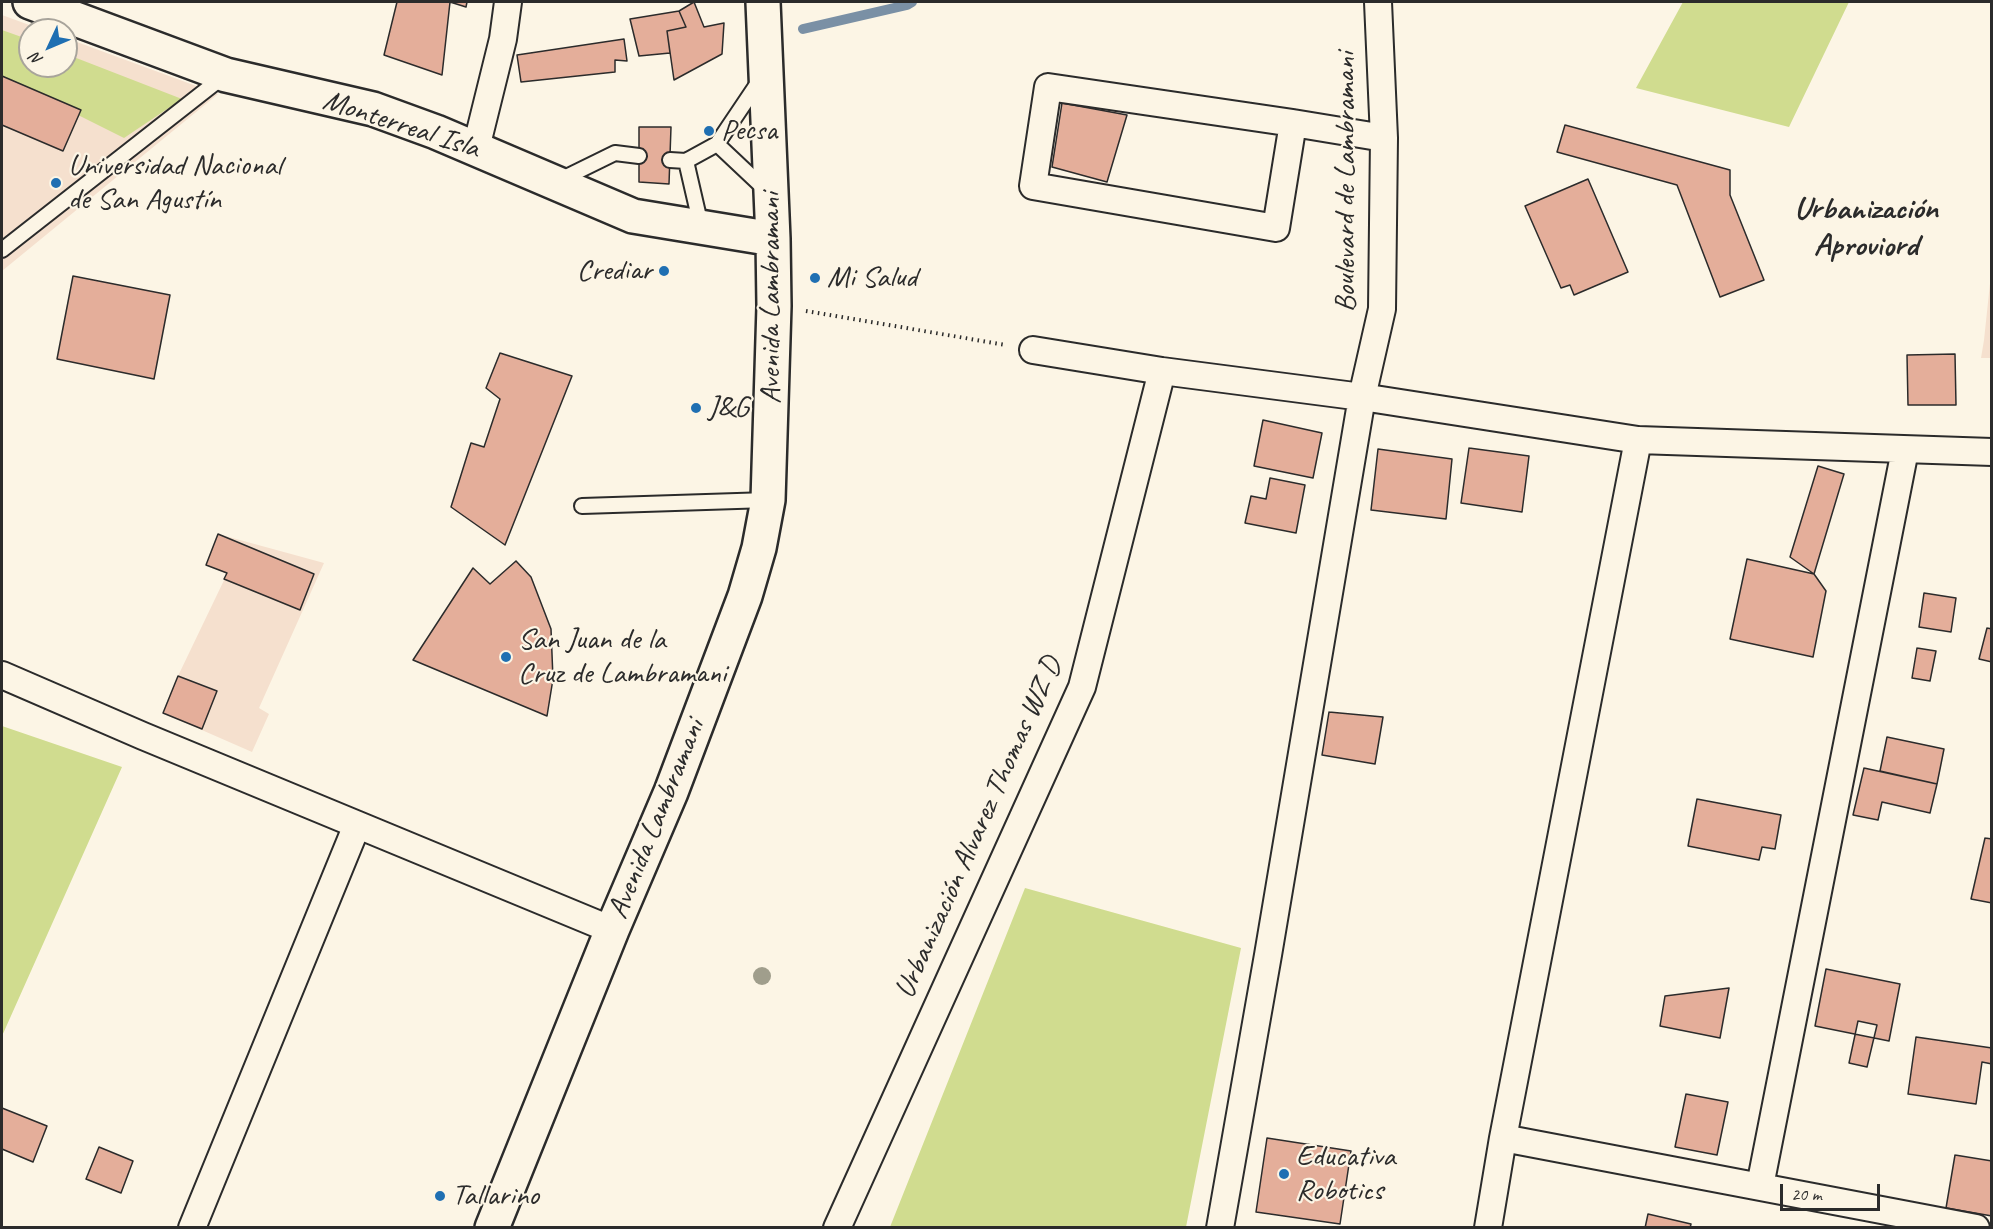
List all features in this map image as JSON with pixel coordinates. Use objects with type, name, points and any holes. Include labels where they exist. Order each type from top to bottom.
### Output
[{"type":"main road","name":"Monterreal Isla","points":[[30,2],[226,75],[373,109],[476,148],[633,216],[773,239]]},
{"type":"main road","name":"Avenida Lambramani","points":[[492,1227],[612,930],[671,792],[745,596],[759,548],[768,500],[774,306],[772,196],[763,2]]},
{"type":"street","points":[[476,148],[503,39],[508,2]]},
{"type":"street","name":"Boulevard de Lambramani","points":[[1220,1227],[1362,398],[1382,309],[1384,138],[1378,2]]},
{"type":"street","points":[[1293,123],[1276,228],[1033,186],[1048,87],[1293,123],[1384,138]]},
{"type":"street","points":[[1033,350],[1638,440],[1992,452]]},
{"type":"street","name":"Urbanización Alvarez Thomas WZ D","points":[[837,1227],[1082,687],[1162,371]]},
{"type":"street","points":[[1488,1227],[1503,1138],[1638,440]]},
{"type":"street","points":[[1760,1186],[1905,450]]},
{"type":"street","points":[[2,675],[143,736],[612,930]]},
{"type":"street","points":[[192,1227],[357,825]]},
{"type":"street","points":[[1503,1138],[1976,1227]]},
{"type":"lane","points":[[670,160],[686,161],[717,144],[766,71]]},
{"type":"lane","points":[[2,250],[226,75]]},
{"type":"lane","points":[[717,144],[772,196]]},
{"type":"lane","points":[[554,183],[615,153],[639,156]]},
{"type":"lane","points":[[686,161],[702,227]]},
{"type":"lane","points":[[582,506],[768,500]]},
{"type":"path","points":[[774,306],[1033,350]]},
{"type":"shaded area","name":"Universidad Nacional de San Agustín","points":[[2,15],[18,21],[18,78],[78,78],[78,42],[218,94],[2,271]]},
{"type":"shaded area","points":[[1991,274],[1991,358],[1981,358],[1984,340]]},
{"type":"shaded area","points":[[218,534],[324,563],[259,708],[269,714],[252,752],[163,713],[178,676],[227,574],[206,565]]},
{"type":"green space","points":[[1683,2],[1849,2],[1789,127],[1636,88]]},
{"type":"green space","points":[[2,30],[18,36],[18,78],[78,78],[78,59],[182,99],[124,138],[2,77]]},
{"type":"green space","points":[[2,726],[122,767],[2,1036]]},
{"type":"green space","points":[[1025,888],[1241,948],[1186,1227],[890,1227]]},
{"type":"building","points":[[397,2],[450,2],[442,75],[384,55]]},
{"type":"building","points":[[450,2],[467,2],[466,7]]},
{"type":"building","points":[[694,2],[704,27],[724,23],[722,54],[674,80],[667,31],[686,27],[679,11]]},
{"type":"building","points":[[679,11],[686,27],[667,31],[670,53],[639,56],[630,19]]},
{"type":"building","points":[[624,39],[627,61],[615,60],[615,72],[521,82],[517,55]]},
{"type":"building","points":[[2,76],[81,110],[63,151],[2,125]]},
{"type":"building","points":[[1062,103],[1127,115],[1107,182],[1052,167]]},
{"type":"building","points":[[1565,125],[1730,170],[1730,195],[1764,280],[1720,297],[1677,185],[1557,152]]},
{"type":"building","points":[[639,127],[671,127],[669,184],[639,182]]},
{"type":"building","points":[[1588,179],[1628,272],[1574,295],[1570,285],[1561,288],[1525,206]]},
{"type":"building","points":[[73,276],[170,295],[154,379],[57,359]]},
{"type":"building","points":[[500,353],[572,376],[505,545],[451,507],[471,443],[484,447],[500,399],[486,388]]},
{"type":"building","points":[[1955,354],[1956,405],[1908,405],[1907,355]]},
{"type":"building","points":[[1263,420],[1322,433],[1313,478],[1254,466]]},
{"type":"building","points":[[1469,448],[1529,456],[1522,512],[1461,503]]},
{"type":"building","points":[[1378,449],[1452,459],[1446,519],[1371,510]]},
{"type":"building","points":[[1818,466],[1844,474],[1814,574],[1790,557]]},
{"type":"building","points":[[1270,478],[1305,485],[1296,533],[1245,523],[1251,496],[1266,499]]},
{"type":"building","points":[[218,534],[314,574],[300,610],[224,579],[227,573],[206,565]]},
{"type":"building","points":[[1747,559],[1814,574],[1826,591],[1813,657],[1730,639]]},
{"type":"building","points":[[516,561],[531,577],[551,629],[553,679],[547,716],[413,660],[473,568],[490,584]]},
{"type":"building","points":[[1924,593],[1956,598],[1951,632],[1919,627]]},
{"type":"building","points":[[1987,628],[1992,629],[1992,662],[1979,659]]},
{"type":"building","points":[[1917,648],[1936,651],[1930,681],[1912,678]]},
{"type":"building","points":[[178,676],[217,691],[202,729],[163,713]]},
{"type":"building","points":[[1329,712],[1383,717],[1375,764],[1322,755]]},
{"type":"building","points":[[1887,737],[1944,749],[1937,784],[1880,771]]},
{"type":"building","points":[[1864,768],[1937,784],[1930,813],[1882,802],[1878,820],[1853,815]]},
{"type":"building","points":[[1697,799],[1781,815],[1775,849],[1762,847],[1759,860],[1688,846]]},
{"type":"building","points":[[1985,838],[1992,839],[1992,903],[1971,899]]},
{"type":"building","points":[[1826,969],[1900,984],[1889,1041],[1815,1026]]},
{"type":"building","points":[[1729,988],[1720,1038],[1660,1026],[1665,996]]},
{"type":"building","points":[[1858,1021],[1877,1025],[1867,1067],[1849,1063]]},
{"type":"building","points":[[1916,1037],[1992,1048],[1992,1064],[1982,1062],[1976,1104],[1908,1094]]},
{"type":"building","points":[[1686,1094],[1728,1102],[1717,1155],[1675,1147]]},
{"type":"building","points":[[2,1108],[47,1126],[33,1162],[2,1149]]},
{"type":"building","points":[[1267,1138],[1351,1151],[1340,1224],[1256,1212]]},
{"type":"building","points":[[99,1147],[133,1161],[121,1193],[86,1179]]},
{"type":"building","points":[[1955,1155],[1992,1161],[1992,1216],[1946,1208]]},
{"type":"building","points":[[1648,1214],[1691,1224],[1690,1228],[1645,1228]]},
{"type":"waterway","points":[[803,29],[912,2]]},
{"type":"place","name":"Pecsa","points":[[709,131]]},
{"type":"place","name":"Universidad Nacional de San Agustín","points":[[56,183]]},
{"type":"place","name":"Crediar","points":[[664,271]]},
{"type":"place","name":"Mi Salud","points":[[815,278]]},
{"type":"place","name":"J&G","points":[[696,408]]},
{"type":"place","name":"San Juan de la Cruz de Lambramani","points":[[506,657]]},
{"type":"place","name":"Educativa Robotics","points":[[1284,1174]]},
{"type":"place","name":"Tallarino","points":[[440,1196]]},
{"type":"district","name":"Urbanización Aproviord","points":[[1866,228]]}]
